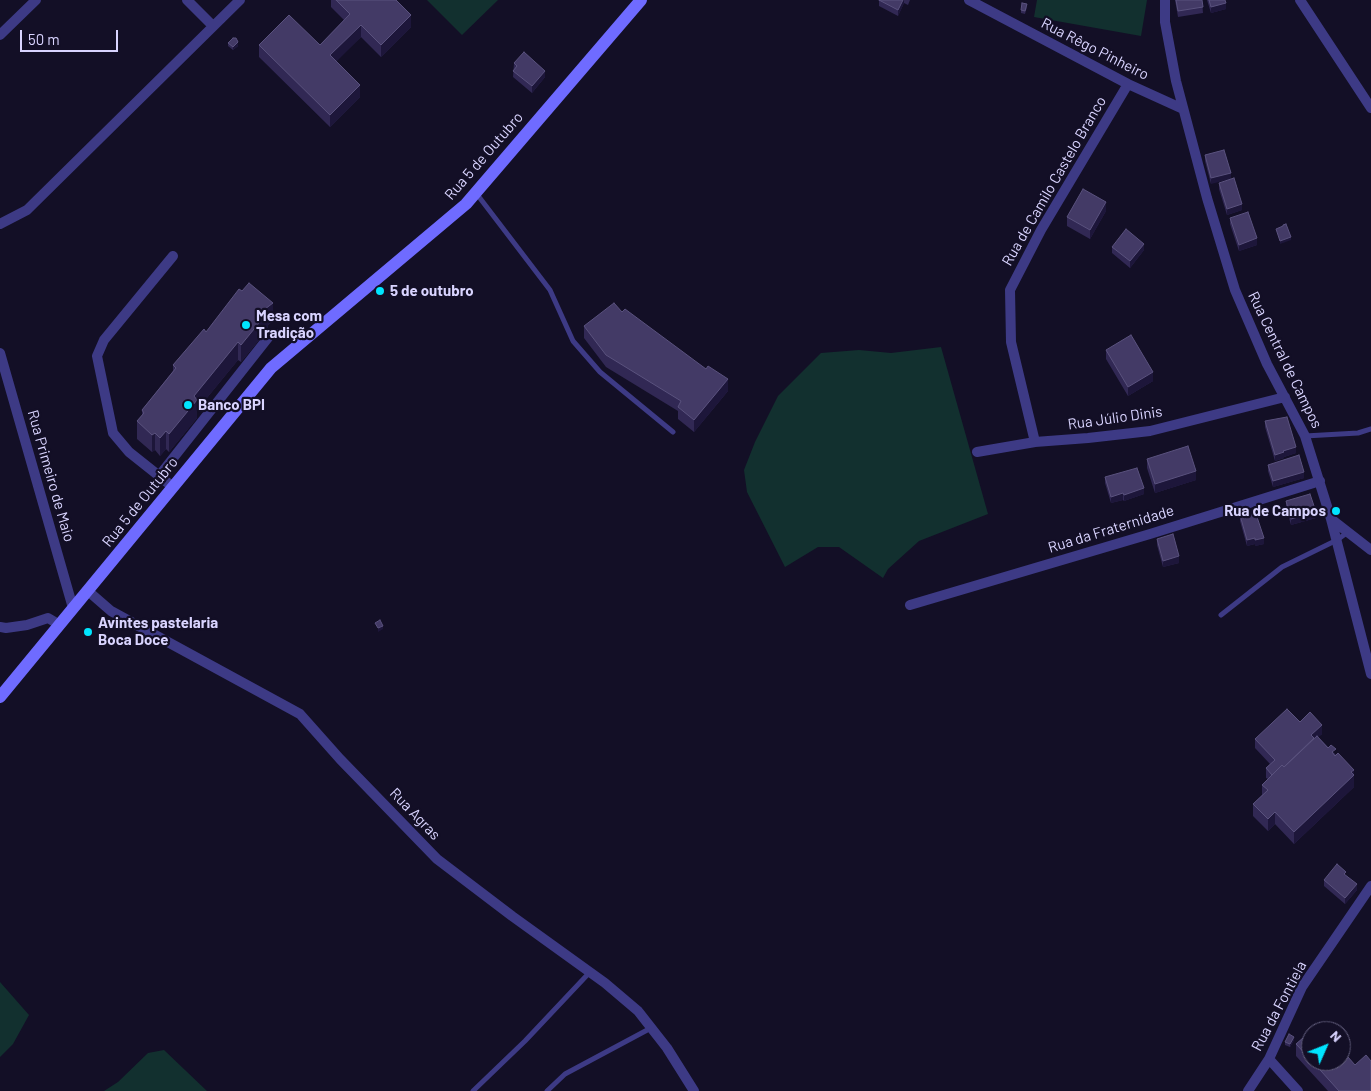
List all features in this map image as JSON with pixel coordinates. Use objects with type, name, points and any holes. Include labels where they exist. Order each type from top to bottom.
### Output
[{"type":"street","points":[[0,35],[36,0]]},
{"type":"street","points":[[187,0],[213,26]]},
{"type":"street","points":[[0,224],[27,210],[240,0]]},
{"type":"street","name":"Rua 5 de Outubro","points":[[1,693],[88,592],[270,368],[466,204],[641,0]]},
{"type":"street","name":"Rua Rêgo Pinheiro","points":[[969,0],[1128,84],[1182,109]]},
{"type":"street","name":"Rua Central de Campos","points":[[1165,0],[1165,22],[1182,109],[1235,290],[1267,364],[1305,436],[1337,540],[1371,674]]},
{"type":"street","points":[[1300,0],[1371,108]]},
{"type":"street","name":"Rua de Camilo Castelo Branco","points":[[1035,442],[1011,342],[1010,290],[1041,230],[1128,84]]},
{"type":"street","points":[[173,256],[104,340],[97,356],[113,433],[129,452],[173,487]]},
{"type":"street","name":"Rua 5 de Outubro","points":[[160,476],[271,334],[311,334]]},
{"type":"street","name":"Rua Primeiro de Maio","points":[[0,353],[73,608]]},
{"type":"street","name":"Rua Júlio Dinis","points":[[977,452],[1035,442],[1150,431],[1285,397]]},
{"type":"street","name":"Rua da Fraternidade","points":[[910,605],[1150,534],[1320,481]]},
{"type":"street","points":[[1331,520],[1371,550]]},
{"type":"street","name":"Rua Agras","points":[[88,592],[111,611],[300,714],[340,759],[437,859],[590,972],[638,1011],[667,1048],[694,1091]]},
{"type":"street","points":[[0,627],[27,625],[48,618],[60,624]]},
{"type":"street","name":"Rua da Fontiela","points":[[1248,1091],[1269,1059],[1302,987],[1371,886]]},
{"type":"street","points":[[1269,1059],[1298,1091]]},
{"type":"lane","points":[[475,193],[550,290],[573,341],[600,372],[673,432]]},
{"type":"lane","points":[[1305,436],[1358,433],[1371,430]]},
{"type":"lane","points":[[1221,615],[1282,567],[1337,540],[1348,532]]},
{"type":"lane","points":[[473,1091],[525,1041],[590,972]]},
{"type":"lane","points":[[547,1091],[564,1074],[652,1028]]},
{"type":"green space","points":[[427,0],[498,0],[462,35]]},
{"type":"green space","points":[[1037,0],[1147,0],[1141,36],[1034,17]]},
{"type":"green space","points":[[941,347],[988,514],[919,541],[888,569],[883,578],[839,547],[818,547],[785,567],[747,492],[744,470],[755,442],[778,396],[821,353],[859,350],[891,353]]},
{"type":"green space","points":[[0,982],[29,1015],[13,1044],[0,1057]]},
{"type":"green space","points":[[164,1050],[207,1091],[104,1091],[118,1082],[148,1053]]},
{"type":"building","points":[[336,0],[396,0],[411,15],[381,45],[361,25],[330,55],[360,85],[330,115],[259,45],[289,15],[320,45],[350,14]]},
{"type":"building","points":[[879,0],[903,0],[898,10]]},
{"type":"building","points":[[1176,0],[1202,0],[1203,7],[1178,11]]},
{"type":"building","points":[[1209,0],[1225,0],[1226,3],[1211,7]]},
{"type":"building","points":[[1022,3],[1027,4],[1025,11],[1021,10]]},
{"type":"building","points":[[233,38],[236,38],[238,42],[233,47],[228,43]]},
{"type":"building","points":[[524,52],[545,71],[532,86],[513,71],[517,66],[514,63]]},
{"type":"building","points":[[1224,150],[1231,173],[1211,178],[1205,155]]},
{"type":"building","points":[[1234,178],[1242,204],[1227,209],[1219,183]]},
{"type":"building","points":[[1083,189],[1106,202],[1090,230],[1067,217]]},
{"type":"building","points":[[1248,212],[1257,238],[1239,245],[1230,218]]},
{"type":"building","points":[[1286,224],[1291,237],[1280,241],[1276,229]]},
{"type":"building","points":[[1126,229],[1144,244],[1130,261],[1112,247]]},
{"type":"building","points":[[249,283],[273,303],[265,309],[268,312],[241,345],[238,342],[194,396],[197,400],[169,434],[166,431],[160,438],[155,433],[152,435],[137,421],[144,413],[142,410],[176,368],[173,365],[204,329],[206,332],[239,289],[242,291]]},
{"type":"building","points":[[614,303],[622,312],[625,309],[706,369],[708,366],[728,379],[694,420],[678,407],[681,401],[606,355],[584,326]]},
{"type":"building","points":[[1131,335],[1153,372],[1128,387],[1106,350]]},
{"type":"building","points":[[1287,417],[1296,447],[1275,455],[1265,421]]},
{"type":"building","points":[[1188,446],[1196,471],[1155,484],[1147,459]]},
{"type":"building","points":[[1299,455],[1304,472],[1273,481],[1268,465]]},
{"type":"building","points":[[1137,468],[1144,488],[1111,497],[1105,477]]},
{"type":"building","points":[[1310,494],[1316,512],[1291,519],[1286,501]]},
{"type":"building","points":[[1255,511],[1264,538],[1247,540],[1240,515]]},
{"type":"building","points":[[1173,534],[1179,556],[1163,561],[1157,539]]},
{"type":"building","points":[[380,620],[383,626],[378,628],[375,623]]},
{"type":"building","points":[[1287,709],[1300,722],[1310,712],[1322,725],[1311,735],[1314,738],[1284,767],[1282,765],[1272,775],[1266,768],[1275,760],[1255,739]]},
{"type":"building","points":[[1317,736],[1328,748],[1331,745],[1336,749],[1332,752],[1335,756],[1338,753],[1354,770],[1351,772],[1354,775],[1294,832],[1275,812],[1268,819],[1253,804],[1268,790],[1262,785],[1282,765],[1284,767]]},
{"type":"building","points":[[1337,864],[1346,872],[1344,874],[1357,884],[1345,898],[1324,880]]},
{"type":"building","points":[[1289,1034],[1294,1037],[1290,1044],[1285,1042]]},
{"type":"building","points":[[1301,1040],[1301,1049],[1296,1044]]},
{"type":"building","points":[[1366,1055],[1371,1061],[1371,1091],[1339,1091],[1321,1071],[1351,1071],[1351,1060],[1355,1065]]},
{"type":"place","name":"5 de outubro","points":[[380,291]]},
{"type":"place","name":"Mesa com Tradição","points":[[246,325]]},
{"type":"place","name":"Banco BPI","points":[[188,405]]},
{"type":"place","name":"Rua de Campos","points":[[1336,511]]},
{"type":"place","name":"Avintes pastelaria Boca Doce","points":[[88,632]]}]
